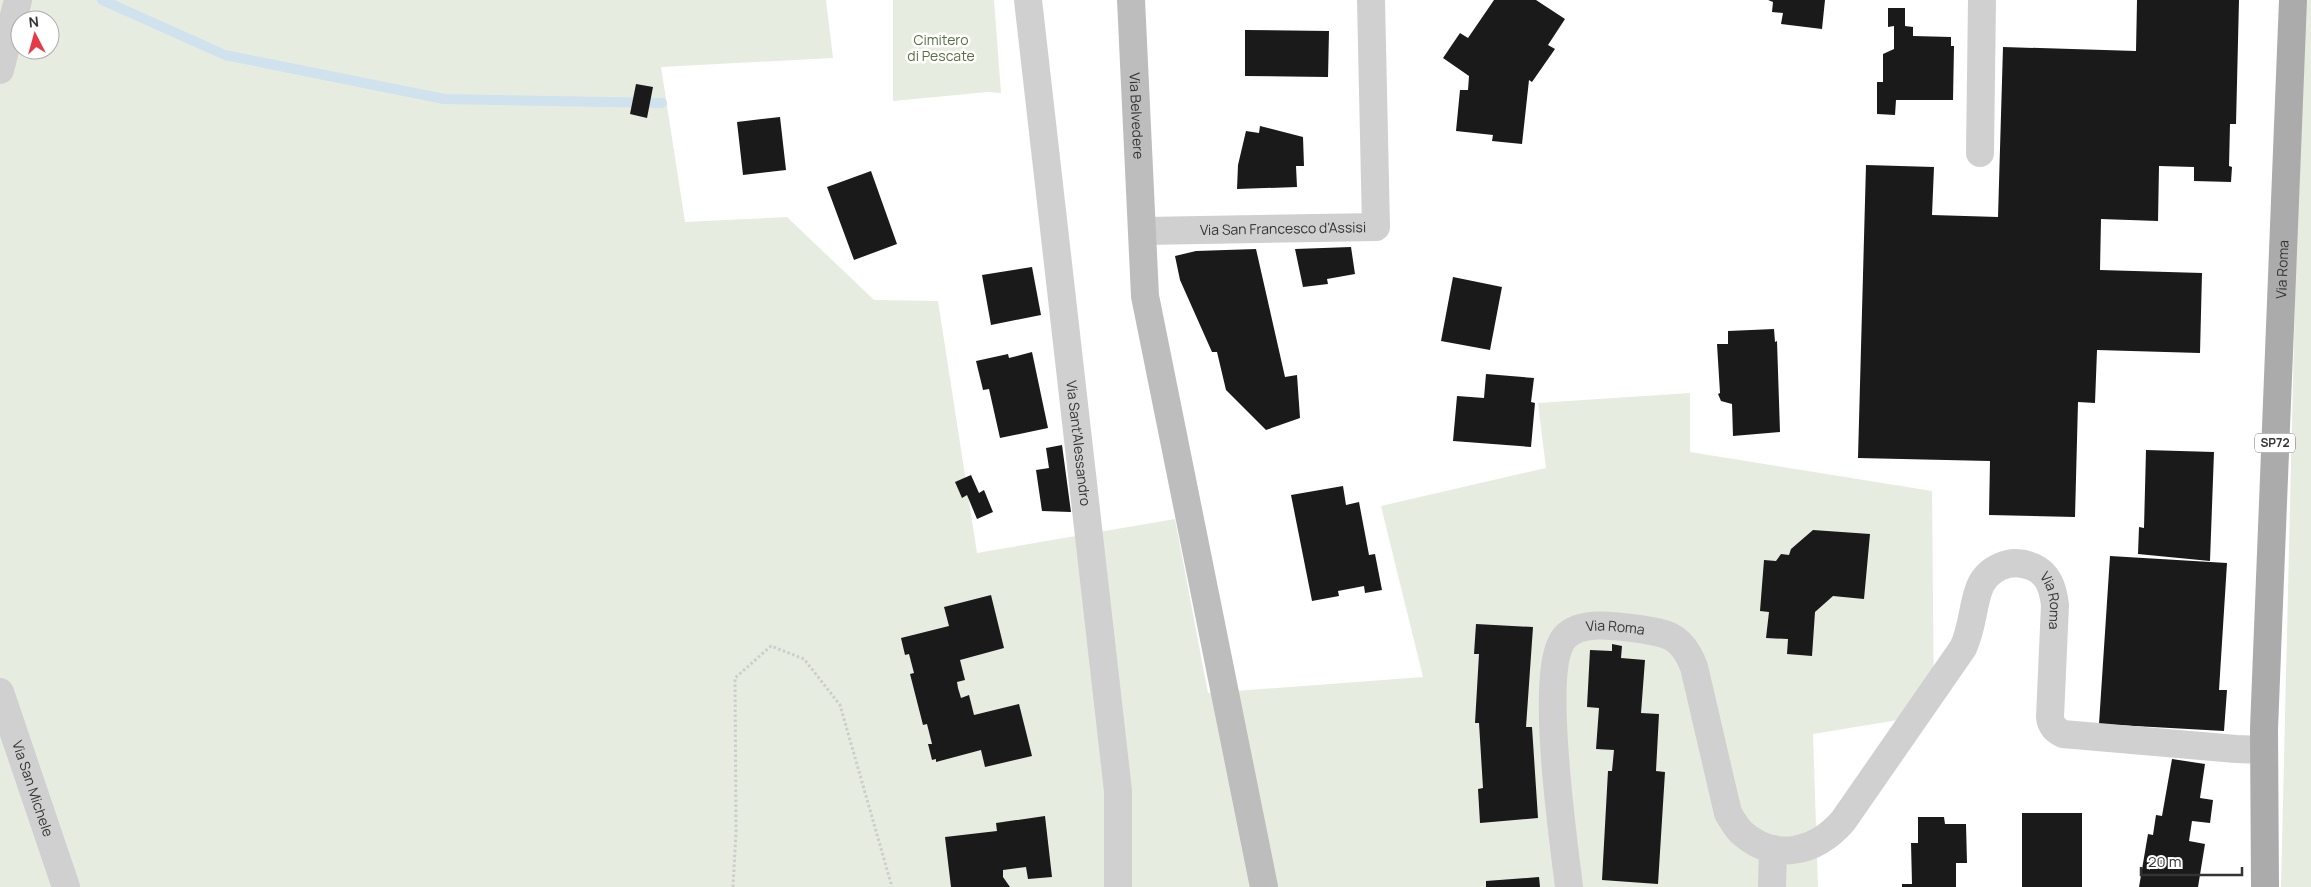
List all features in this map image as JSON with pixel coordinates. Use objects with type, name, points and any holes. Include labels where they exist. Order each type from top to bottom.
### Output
[{"type":"main road","name":"Via Belvedere","points":[[1131,0],[1144,231],[1145,296],[1264,887]]},
{"type":"main road","name":"Via Roma","points":[[2265,887],[2263,750],[2293,0]]},
{"type":"street","points":[[0,70],[18,0]]},
{"type":"street","name":"Via Sant'Alessandro","points":[[1028,0],[1118,791],[1118,887]]},
{"type":"street","name":"Via San Francesco d'Assisi","points":[[1144,231],[1376,227],[1371,0]]},
{"type":"street","points":[[1980,153],[1982,0]]},
{"type":"street","name":"Via Roma","points":[[1569,887],[1553,721],[1553,683],[1556,654],[1560,644],[1572,632],[1583,627],[1613,626],[1652,631],[1666,634],[1679,641],[1688,652],[1694,667],[1728,814],[1740,831],[1756,843],[1773,849],[1789,850],[1813,845],[1833,832],[1843,820],[1962,648],[1969,634],[1978,592],[1984,579],[1993,570],[2004,564],[2015,562],[2027,564],[2039,570],[2048,579],[2054,591],[2050,717],[2051,722],[2058,731],[2063,734],[2217,748],[2263,750]]},
{"type":"street","name":"Via San Michele","points":[[0,692],[66,887]]},
{"type":"street","points":[[1772,887],[1773,849]]},
{"type":"path","points":[[733,887],[736,832],[735,678],[772,646],[804,659],[840,705],[892,887]]},
{"type":"green space","points":[[0,0],[826,0],[833,58],[661,67],[685,222],[787,217],[874,300],[938,301],[977,553],[1175,519],[1208,693],[1423,677],[1381,506],[1546,468],[1538,403],[1690,393],[1690,452],[1932,491],[1934,714],[1813,734],[1818,887],[0,887]]},
{"type":"green space","name":"Cimitero di Pescate","points":[[893,0],[994,0],[1001,93],[988,92],[893,101]]},
{"type":"green space","points":[[2302,0],[2311,0],[2311,887],[2281,887]]},
{"type":"building","points":[[1494,0],[1536,0],[1565,19],[1548,45],[1555,49],[1532,82],[1529,80],[1522,144],[1492,141],[1493,135],[1456,131],[1460,90],[1468,90],[1469,76],[1443,58],[1460,33],[1468,38]]},
{"type":"building","points":[[1768,0],[1825,0],[1822,29],[1781,24],[1783,13],[1772,12],[1773,2]]},
{"type":"building","points":[[2137,0],[2239,0],[2236,124],[2230,124],[2229,166],[2232,167],[2231,182],[2194,181],[2194,167],[2159,166],[2158,221],[2101,219],[2100,270],[2202,273],[2200,353],[2097,350],[2095,403],[2078,402],[2075,517],[1989,515],[1990,461],[1858,458],[1866,165],[1934,167],[1932,215],[1998,217],[2003,47],[2136,51]]},
{"type":"building","points":[[1888,8],[1905,8],[1905,26],[1913,27],[1913,36],[1951,37],[1951,46],[1954,46],[1953,100],[1896,100],[1895,115],[1877,114],[1877,82],[1883,82],[1883,54],[1894,49],[1894,26],[1888,27]]},
{"type":"building","points":[[1245,30],[1329,31],[1328,77],[1245,76]]},
{"type":"building","points":[[636,84],[653,87],[647,118],[630,114]]},
{"type":"building","points":[[780,117],[786,170],[743,175],[737,122]]},
{"type":"building","points":[[1260,126],[1303,137],[1304,166],[1296,166],[1297,187],[1237,189],[1238,165],[1246,131],[1259,133]]},
{"type":"building","points":[[871,171],[897,244],[854,260],[827,187]]},
{"type":"building","points":[[1351,247],[1355,274],[1327,279],[1328,284],[1303,287],[1295,249]]},
{"type":"building","points":[[1256,249],[1285,377],[1297,375],[1300,418],[1266,430],[1226,390],[1217,352],[1212,352],[1180,280],[1175,256],[1196,251]]},
{"type":"building","points":[[1032,267],[1041,315],[991,325],[982,275]]},
{"type":"building","points":[[1453,277],[1502,287],[1490,350],[1441,341]]},
{"type":"building","points":[[1774,329],[1775,342],[1777,341],[1780,432],[1733,436],[1732,404],[1721,401],[1718,394],[1720,393],[1717,344],[1728,344],[1728,331]]},
{"type":"building","points":[[1032,352],[1048,428],[1000,438],[989,389],[983,390],[976,361],[1008,354],[1009,358]]},
{"type":"building","points":[[1486,374],[1534,378],[1531,402],[1535,403],[1531,447],[1453,441],[1457,396],[1484,398]]},
{"type":"building","points":[[1062,445],[1071,512],[1042,511],[1036,470],[1049,468],[1046,448]]},
{"type":"building","points":[[2146,450],[2214,452],[2210,561],[2138,554],[2139,527],[2144,528]]},
{"type":"building","points":[[971,475],[979,493],[984,490],[993,512],[977,519],[967,495],[962,498],[955,482]]},
{"type":"building","points":[[1343,486],[1346,505],[1359,502],[1369,555],[1375,554],[1382,590],[1365,593],[1364,586],[1338,591],[1339,596],[1312,601],[1291,495]]},
{"type":"building","points":[[1813,530],[1870,534],[1864,599],[1833,596],[1815,612],[1812,656],[1787,654],[1788,639],[1766,638],[1769,612],[1760,611],[1764,560],[1776,561],[1781,554],[1789,555],[1791,549]]},
{"type":"building","points":[[2110,556],[2227,563],[2219,690],[2227,690],[2224,731],[2099,724]]},
{"type":"building","points":[[991,595],[1004,648],[960,660],[965,680],[957,682],[958,688],[961,698],[969,695],[974,715],[1019,704],[1032,756],[985,767],[981,750],[936,762],[936,759],[932,760],[928,744],[932,744],[927,724],[923,725],[910,674],[914,673],[909,654],[905,655],[901,638],[949,626],[944,607]]},
{"type":"building","points":[[1476,624],[1533,627],[1526,727],[1532,727],[1538,818],[1480,823],[1478,789],[1483,788],[1479,723],[1475,723],[1479,654],[1474,654]]},
{"type":"building","points":[[1612,644],[1622,646],[1621,658],[1645,660],[1641,713],[1659,714],[1656,771],[1665,772],[1658,884],[1602,880],[1608,771],[1612,771],[1614,750],[1596,749],[1599,708],[1587,707],[1590,650],[1612,651]]},
{"type":"building","points":[[2172,759],[2205,764],[2200,798],[2213,800],[2210,823],[2192,821],[2189,841],[2205,844],[2198,887],[2139,887],[2148,834],[2153,835],[2156,815],[2162,816]]},
{"type":"building","points":[[2022,813],[2082,813],[2082,887],[2022,887]]},
{"type":"building","points":[[1045,816],[1052,877],[1028,879],[1026,867],[1003,870],[1003,877],[1010,887],[951,887],[945,837],[997,831],[996,823]]},
{"type":"building","points":[[1918,817],[1944,817],[1945,824],[1966,824],[1967,863],[1956,863],[1956,887],[1902,887],[1902,884],[1912,884],[1911,843],[1918,843]]},
{"type":"building","points":[[1539,877],[1540,887],[1486,887],[1486,881]]},
{"type":"waterway","points":[[102,0],[225,55],[444,99],[662,103]]}]
